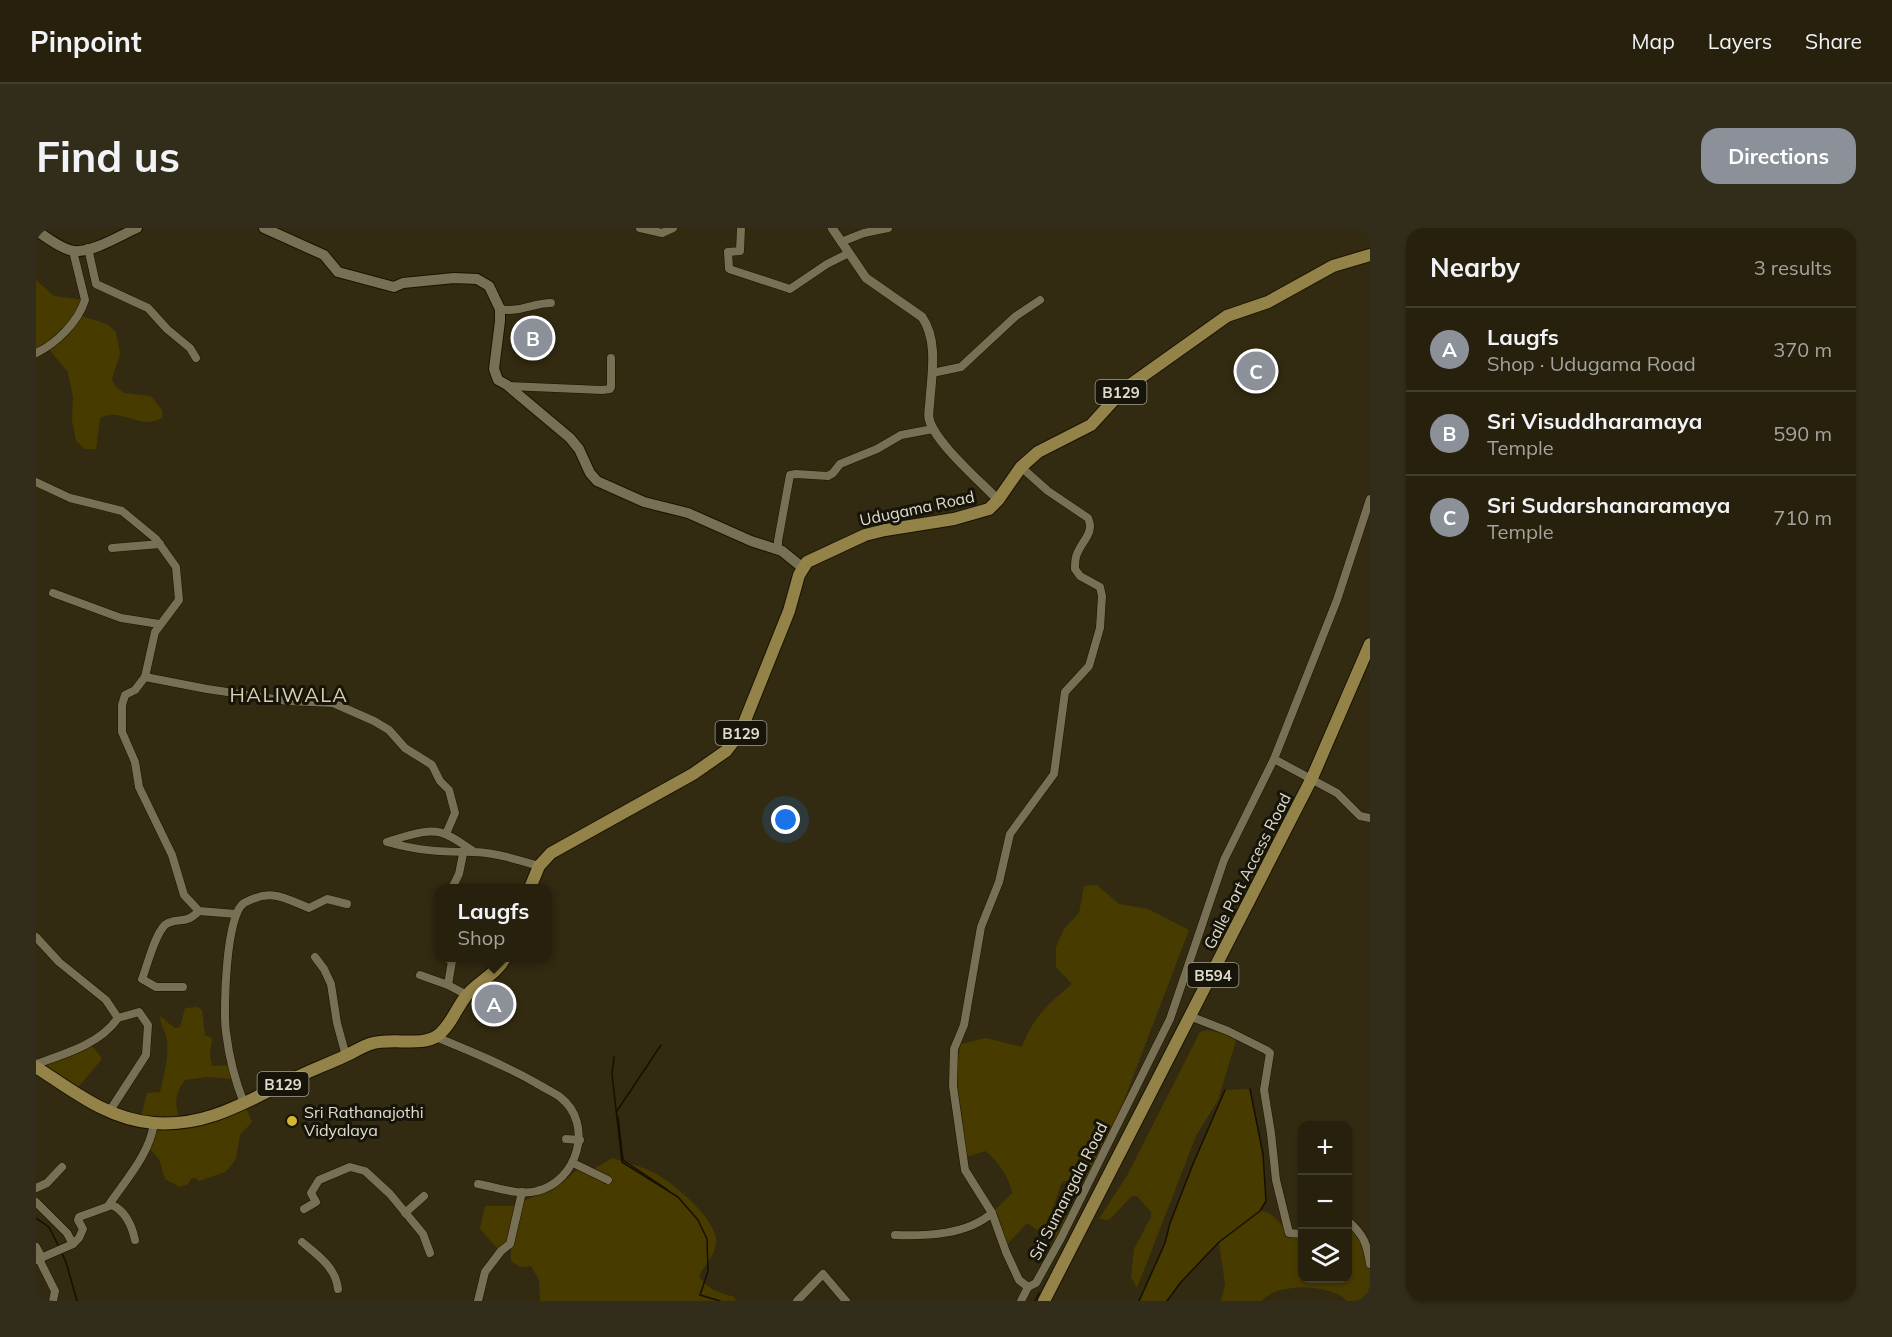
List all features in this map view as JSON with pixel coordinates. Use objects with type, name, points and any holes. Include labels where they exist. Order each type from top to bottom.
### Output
[{"type":"main road","points":[[36,230],[73,251],[88,248],[137,228]]},
{"type":"main road","points":[[264,228],[324,255],[338,272],[394,287],[403,283],[454,278],[477,279],[489,286],[500,309],[494,369],[498,380],[570,438],[597,481],[644,502],[688,513],[751,541],[782,551],[803,568]]},
{"type":"main road","name":"Udugama Road","points":[[803,568],[807,562],[817,556],[865,535],[989,509],[1021,468],[1047,446],[1090,425],[1123,390],[1227,316],[1268,302],[1333,266],[1370,255]]},
{"type":"main road","name":"B129","points":[[532,884],[539,866],[557,850],[714,760],[733,743],[748,717],[803,568]]},
{"type":"main road","name":"Galle Port Access Road","points":[[1044,1301],[1312,778],[1370,644]]},
{"type":"main road","points":[[436,1037],[445,1028],[467,995],[501,962]]},
{"type":"main road","name":"B129","points":[[36,1065],[119,1117],[154,1123],[182,1123],[227,1112],[370,1044],[392,1040],[419,1042],[436,1037]]},
{"type":"street","points":[[640,228],[662,233],[673,228]]},
{"type":"street","points":[[741,228],[740,251],[728,252],[729,269],[790,290],[828,264],[849,253]]},
{"type":"street","points":[[832,228],[866,278],[922,317],[930,330],[932,373],[929,417],[933,429],[946,447],[998,500]]},
{"type":"street","points":[[841,242],[864,233],[888,228]]},
{"type":"street","points":[[88,248],[96,284],[148,308],[167,329],[190,348],[196,358]]},
{"type":"street","points":[[36,353],[48,348],[79,315],[85,300],[73,251]]},
{"type":"street","points":[[932,373],[961,367],[1016,316],[1040,300]]},
{"type":"street","points":[[500,309],[511,312],[542,303],[552,303]]},
{"type":"street","points":[[507,386],[610,389],[611,358]]},
{"type":"street","points":[[782,551],[778,547],[778,541],[790,475],[828,476],[833,474],[840,464],[877,449],[901,435],[933,429]]},
{"type":"street","name":"Sri Sumangala Road","points":[[1021,468],[1048,492],[1088,518],[1091,524],[1090,530],[1076,555],[1075,569],[1080,576],[1100,587],[1102,596],[1100,628],[1089,666],[1065,692],[1054,774],[1010,834],[999,882],[981,927],[964,1025],[954,1049],[953,1086],[965,1170],[992,1213],[1019,1280],[1028,1287]]},
{"type":"street","points":[[36,482],[70,498],[122,511],[160,544],[176,567],[179,600],[155,632],[145,677],[135,690],[125,695],[122,705],[122,732],[135,762],[139,787],[172,855],[184,895],[199,911],[236,914]]},
{"type":"street","name":"Sri Sumangala Road","points":[[1021,1301],[1028,1287],[1036,1283],[1061,1238],[1170,1019],[1224,860],[1274,759],[1338,600],[1370,499]]},
{"type":"street","points":[[112,548],[160,544]]},
{"type":"street","points":[[53,593],[121,618],[159,624]]},
{"type":"street","points":[[145,677],[288,701],[333,703],[374,721],[389,730],[405,748],[432,765],[440,781],[449,790],[455,813],[446,834]]},
{"type":"street","points":[[1274,759],[1337,793],[1360,816],[1370,818]]},
{"type":"street","points":[[475,852],[446,834],[435,831],[387,842],[412,849],[463,854],[475,852],[539,866]]},
{"type":"street","points":[[454,884],[459,874],[463,854]]},
{"type":"street","points":[[244,1103],[237,1088],[225,1032],[228,957],[236,914],[243,904],[272,894],[309,908],[327,899],[347,904]]},
{"type":"street","points":[[183,987],[156,987],[142,979],[160,930],[168,923],[190,920],[199,911]]},
{"type":"street","points":[[36,937],[59,962],[106,1000],[118,1018]]},
{"type":"street","points":[[315,957],[331,984],[337,1023],[346,1056]]},
{"type":"street","points":[[448,985],[452,962]]},
{"type":"street","points":[[420,975],[467,995]]},
{"type":"street","points":[[36,1065],[89,1042],[110,1029],[118,1018],[139,1012],[148,1025],[146,1055],[109,1112]]},
{"type":"street","points":[[1191,1017],[1228,1031],[1270,1053],[1264,1090],[1276,1180],[1289,1233],[1298,1234]]},
{"type":"street","points":[[436,1037],[512,1070],[561,1097],[576,1121],[580,1140],[573,1163],[557,1183],[537,1192],[522,1192],[478,1184]]},
{"type":"street","points":[[108,1206],[148,1147],[154,1123]]},
{"type":"street","points":[[566,1139],[580,1140]]},
{"type":"street","points":[[573,1163],[608,1180]]},
{"type":"street","points":[[36,1188],[47,1183],[62,1167]]},
{"type":"street","points":[[303,1209],[316,1202],[311,1193],[319,1180],[350,1167],[365,1172],[390,1194],[423,1234],[430,1253]]},
{"type":"street","points":[[478,1301],[485,1272],[501,1251],[510,1244],[522,1192]]},
{"type":"street","points":[[405,1213],[424,1196]]},
{"type":"street","points":[[36,1202],[67,1233],[72,1244]]},
{"type":"street","points":[[39,1259],[72,1244],[79,1238],[83,1229],[78,1220],[79,1217],[112,1204],[132,1226],[135,1239]]},
{"type":"street","points":[[895,1235],[925,1236],[976,1224],[992,1213]]},
{"type":"street","points":[[1352,1227],[1368,1248],[1370,1264]]},
{"type":"street","points":[[303,1242],[333,1270],[338,1289]]},
{"type":"street","points":[[36,1248],[55,1291],[53,1301]]},
{"type":"street","points":[[796,1301],[823,1274],[846,1301]]},
{"type":"shaded area","points":[[36,280],[54,296],[85,300],[79,315],[107,324],[116,332],[120,354],[112,379],[115,386],[124,393],[151,396],[162,410],[162,418],[146,422],[108,415],[100,418],[96,449],[85,449],[76,441],[72,421],[73,398],[68,372],[48,348],[36,353]]},
{"type":"shaded area","points":[[1097,885],[1119,904],[1148,909],[1189,930],[1110,1137],[1086,1184],[1064,1181],[1061,1184],[1052,1211],[1053,1215],[1072,1216],[1057,1243],[1027,1223],[1004,1248],[992,1213],[1012,1193],[1011,1188],[1002,1170],[985,1151],[963,1158],[954,1070],[961,1044],[986,1038],[1022,1047],[1031,1027],[1042,1012],[1072,984],[1056,967],[1056,947],[1064,929],[1079,913],[1084,886]]},
{"type":"shaded area","points":[[197,1007],[202,1010],[205,1035],[212,1038],[210,1054],[212,1066],[232,1065],[235,1079],[207,1077],[185,1080],[176,1101],[179,1117],[182,1123],[244,1103],[252,1122],[240,1135],[236,1158],[225,1172],[199,1181],[196,1178],[191,1179],[188,1184],[180,1187],[165,1179],[159,1159],[148,1147],[154,1123],[140,1121],[147,1093],[160,1092],[166,1066],[167,1040],[160,1016],[175,1028],[180,1027],[185,1008]]},
{"type":"shaded area","points":[[1207,1030],[1232,1035],[1236,1041],[1218,1100],[1196,1136],[1137,1288],[1131,1277],[1134,1249],[1151,1217],[1151,1212],[1137,1196],[1132,1196],[1109,1220],[1099,1219],[1128,1174],[1200,1032]]},
{"type":"shaded area","points":[[89,1042],[101,1060],[74,1092],[36,1067]]},
{"type":"shaded area","points":[[1250,1089],[1263,1154],[1266,1201],[1260,1210],[1273,1216],[1289,1233],[1298,1234],[1298,1283],[1352,1283],[1352,1226],[1363,1239],[1370,1264],[1370,1301],[1347,1301],[1330,1291],[1291,1288],[1269,1295],[1262,1301],[1221,1301],[1225,1284],[1219,1243],[1181,1282],[1167,1301],[1139,1301],[1165,1243],[1170,1223],[1193,1164],[1225,1090]]},
{"type":"shaded area","points":[[613,1158],[661,1177],[682,1193],[702,1213],[715,1234],[716,1243],[712,1256],[699,1276],[710,1287],[734,1297],[736,1301],[540,1301],[539,1280],[531,1266],[520,1267],[511,1261],[511,1249],[515,1244],[512,1243],[498,1249],[480,1229],[485,1206],[512,1206],[558,1186],[577,1170],[586,1173]]},
{"type":"waterway","points":[[617,1111],[661,1045]]},
{"type":"waterway","points":[[614,1057],[612,1074],[622,1162],[678,1197],[698,1220],[707,1239],[708,1271],[700,1295],[720,1301]]},
{"type":"waterway","points":[[1167,1301],[1181,1282],[1219,1242],[1260,1211],[1266,1201],[1263,1154],[1250,1089]]},
{"type":"waterway","points":[[1139,1301],[1165,1243],[1170,1223],[1193,1164],[1225,1090]]},
{"type":"waterway","points":[[618,1117],[623,1160],[668,1190]]},
{"type":"waterway","points":[[36,1218],[49,1227],[59,1247]]},
{"type":"waterway","points":[[61,1251],[77,1301]]},
{"type":"waterway","points":[[1035,1301],[1039,1293]]},
{"type":"place","name":"Sri Visuddharamaya","points":[[533,338]]},
{"type":"place","name":"Sri Sudarshanaramaya","points":[[1256,371]]},
{"type":"place","name":"Laugfs","points":[[494,1004]]},
{"type":"place","name":"Sri Rathanajothi Vidyalaya","points":[[292,1121]]},
{"type":"district","name":"HALIWALA","points":[[289,694]]}]
